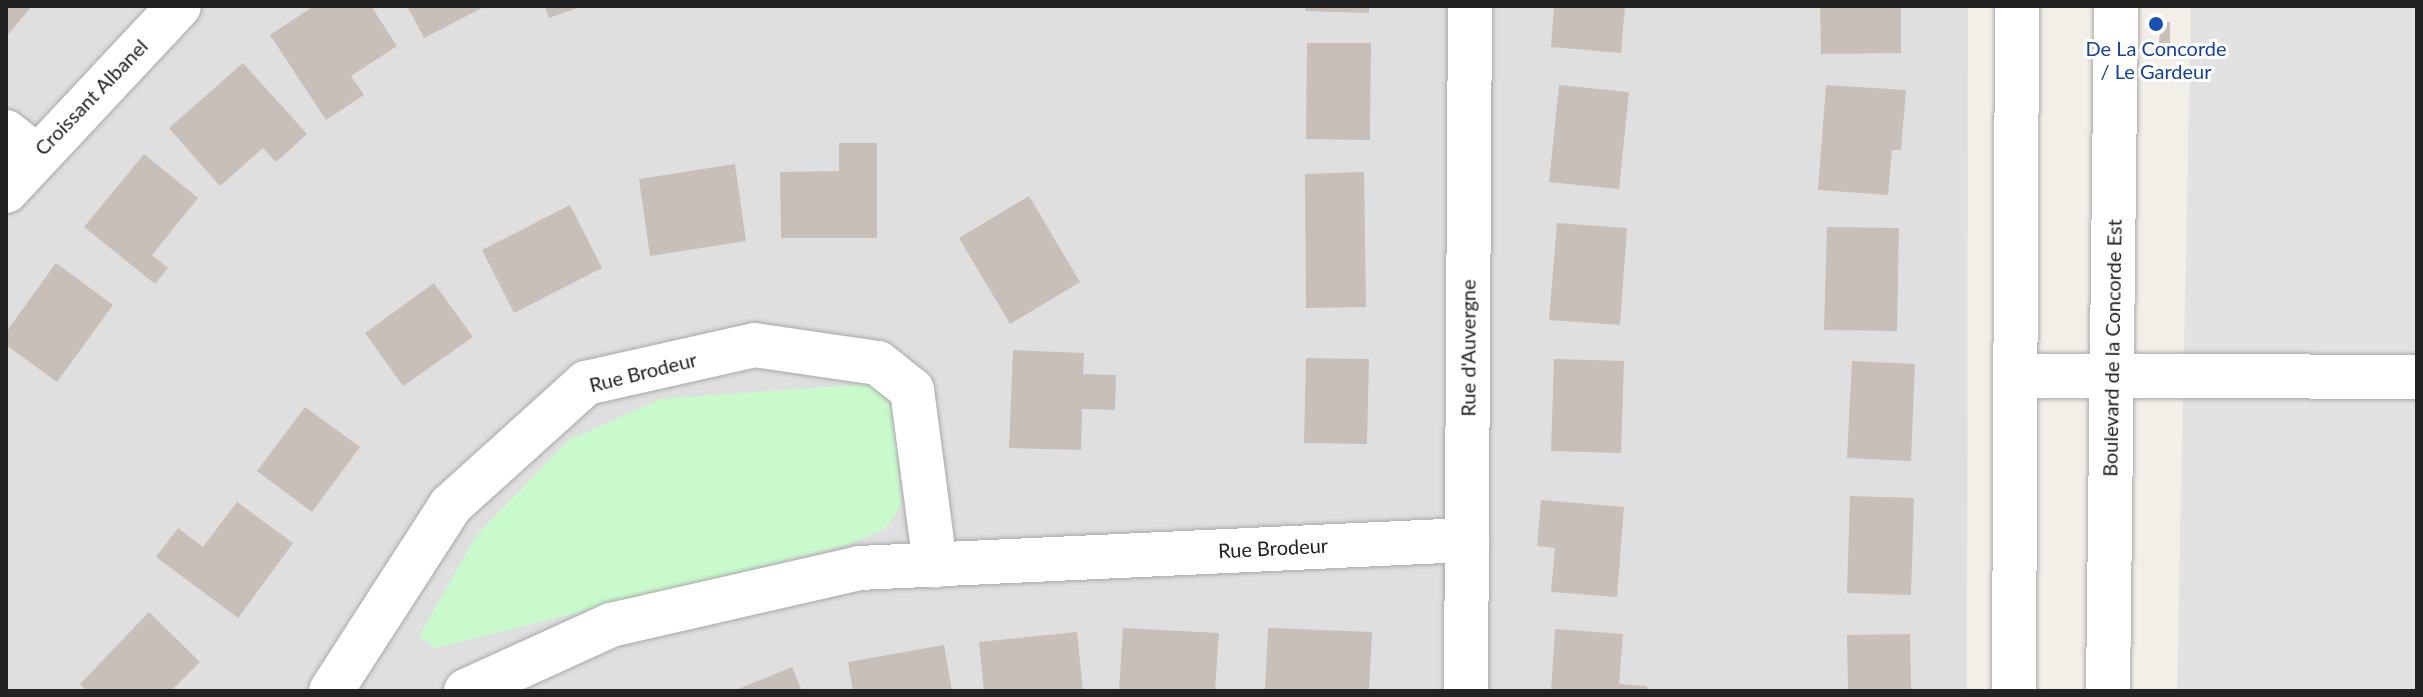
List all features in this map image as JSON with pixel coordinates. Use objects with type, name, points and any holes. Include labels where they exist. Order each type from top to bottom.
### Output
[{"type":"street","name":"Croissant Albanel","points":[[6,191],[21,144],[179,6]]},
{"type":"street","name":"Rue d'Auvergne","points":[[1466,691],[1470,6]]},
{"type":"street","points":[[2014,691],[2017,6]]},
{"type":"street","name":"Boulevard de la Concorde Est","points":[[2108,691],[2116,6]]},
{"type":"street","name":"Rue Brodeur","points":[[331,691],[451,505],[586,383],[754,345],[878,363],[912,390],[935,565]]},
{"type":"street","points":[[2016,376],[2417,377]]},
{"type":"street","name":"Rue Brodeur","points":[[466,691],[611,625],[859,568],[1467,540]]},
{"type":"shaded area","points":[[6,6],[1968,6],[1967,691],[6,691]]},
{"type":"shaded area","points":[[2191,6],[2417,6],[2417,691],[2177,691]]},
{"type":"green space","points":[[870,384],[893,408],[901,506],[886,528],[850,544],[435,648],[419,636],[477,535],[569,440],[661,399]]},
{"type":"building","points":[[6,6],[32,6],[6,37]]},
{"type":"building","points":[[314,6],[371,6],[397,46],[351,76],[364,95],[326,120],[270,35]]},
{"type":"building","points":[[407,6],[486,6],[424,38]]},
{"type":"building","points":[[545,6],[583,6],[549,18]]},
{"type":"building","points":[[1306,6],[1369,6],[1369,13],[1305,11]]},
{"type":"building","points":[[1554,6],[1625,6],[1621,53],[1551,47]]},
{"type":"building","points":[[1820,6],[1901,6],[1901,53],[1821,54]]},
{"type":"building","points":[[2160,22],[2170,22],[2170,48],[2159,48]]},
{"type":"building","points":[[1307,43],[1371,43],[1370,140],[1306,139]]},
{"type":"building","points":[[243,63],[307,134],[276,162],[263,148],[220,186],[169,128]]},
{"type":"building","points":[[1559,85],[1629,92],[1619,189],[1549,182]]},
{"type":"building","points":[[1826,85],[1906,90],[1901,150],[1892,150],[1888,195],[1818,190]]},
{"type":"building","points":[[839,143],[877,143],[877,238],[781,238],[780,172],[839,171]]},
{"type":"building","points":[[144,154],[198,198],[152,255],[168,268],[155,284],[84,227]]},
{"type":"building","points":[[735,164],[746,241],[650,256],[639,179]]},
{"type":"building","points":[[1364,172],[1366,307],[1306,308],[1305,174]]},
{"type":"building","points":[[1029,196],[1080,282],[1010,324],[959,238]]},
{"type":"building","points":[[570,205],[602,268],[514,313],[482,250]]},
{"type":"building","points":[[1557,223],[1627,228],[1620,325],[1549,320]]},
{"type":"building","points":[[1827,227],[1899,228],[1897,331],[1824,330]]},
{"type":"building","points":[[56,263],[113,305],[57,382],[6,345],[6,332]]},
{"type":"building","points":[[434,283],[473,337],[403,386],[365,333]]},
{"type":"building","points":[[1013,350],[1084,353],[1083,374],[1116,375],[1115,410],[1082,409],[1081,450],[1009,448]]},
{"type":"building","points":[[1306,358],[1369,359],[1367,444],[1304,443]]},
{"type":"building","points":[[1554,359],[1624,361],[1621,453],[1551,451]]},
{"type":"building","points":[[1852,361],[1915,364],[1911,461],[1847,458]]},
{"type":"building","points":[[305,407],[360,447],[312,512],[257,471]]},
{"type":"building","points":[[1850,496],[1914,498],[1911,595],[1847,593]]},
{"type":"building","points":[[1541,500],[1624,507],[1617,597],[1551,592],[1555,548],[1537,546]]},
{"type":"building","points":[[237,502],[293,543],[238,618],[156,557],[178,528],[203,547]]},
{"type":"building","points":[[149,612],[200,662],[171,691],[87,691],[80,684]]},
{"type":"building","points":[[1123,628],[1219,633],[1215,691],[1119,690]]},
{"type":"building","points":[[1268,628],[1372,632],[1369,691],[1265,691]]},
{"type":"building","points":[[1555,629],[1623,634],[1619,684],[1647,686],[1647,691],[1551,691]]},
{"type":"building","points":[[1077,632],[1083,691],[984,691],[979,642]]},
{"type":"building","points":[[1910,634],[1911,691],[1848,691],[1847,635]]},
{"type":"building","points":[[944,645],[952,691],[853,691],[848,662]]},
{"type":"building","points":[[792,667],[802,691],[733,691]]},
{"type":"place","name":"De La Concorde / Le Gardeur","points":[[2156,24]]}]
